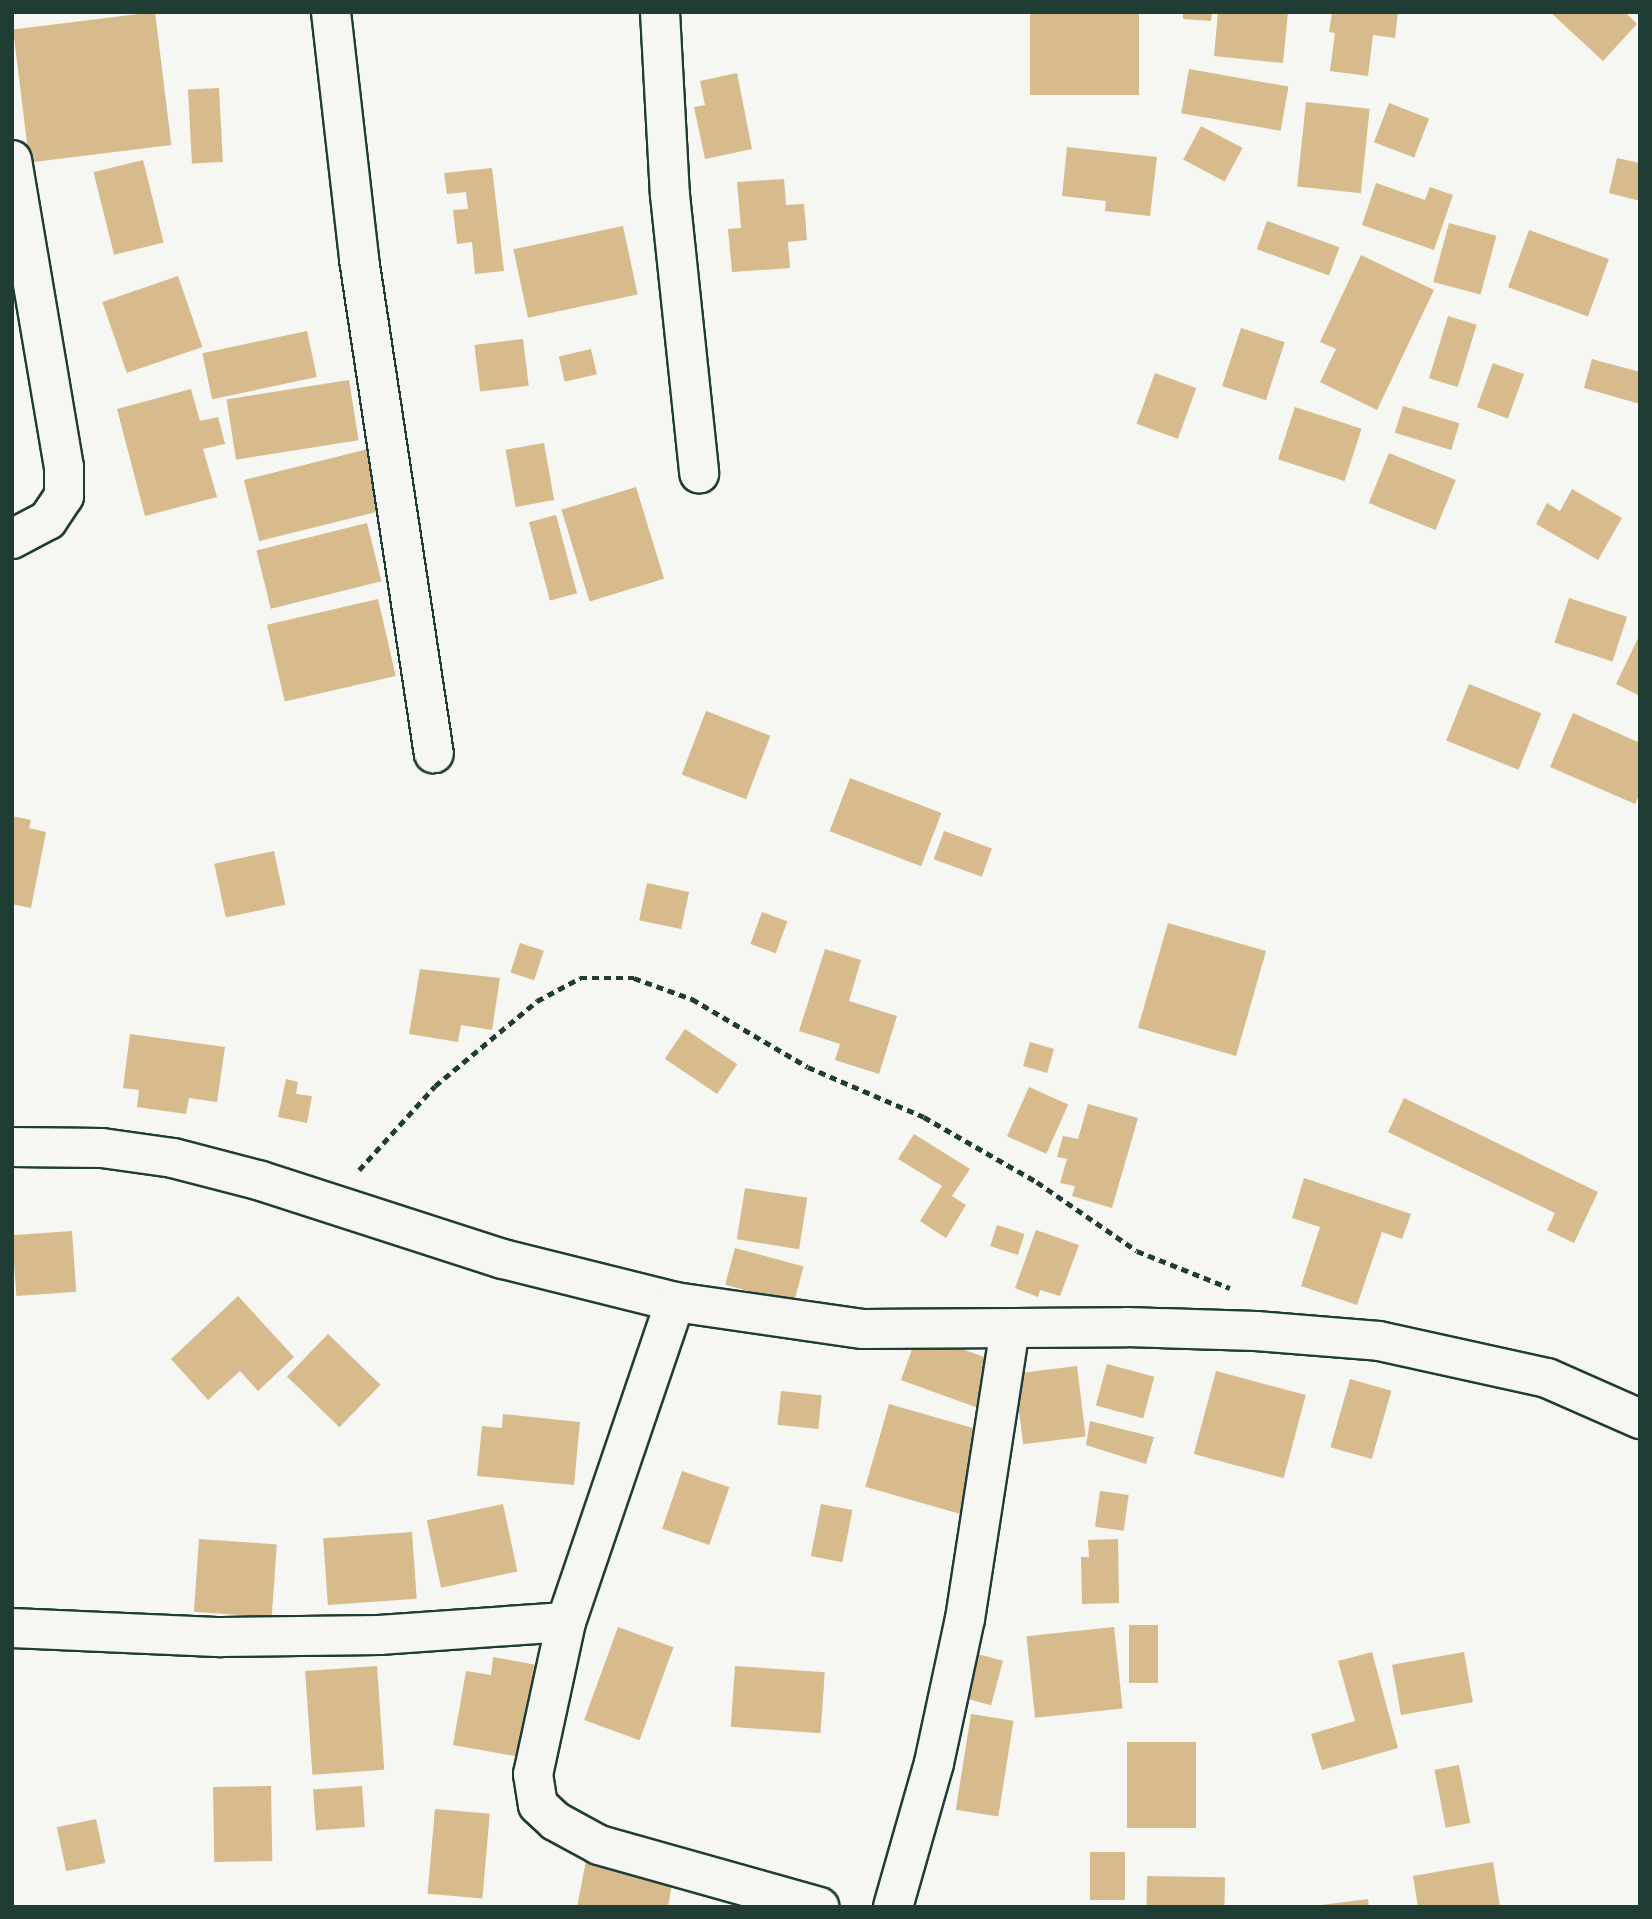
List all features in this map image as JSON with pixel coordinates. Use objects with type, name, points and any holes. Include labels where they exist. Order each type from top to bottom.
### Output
[{"type":"street","points":[[331,12],[359,259],[434,754]]},
{"type":"street","points":[[660,12],[670,195],[699,473]]},
{"type":"street","points":[[12,160],[64,467],[64,496],[48,520],[12,539]]},
{"type":"street","points":[[12,1147],[102,1148],[173,1158],[332,1203],[503,1259],[675,1302],[863,1329],[1256,1331],[1379,1342],[1547,1378],[1640,1419]]},
{"type":"street","points":[[675,1302],[566,1622],[533,1774],[538,1805],[555,1821],[599,1845],[819,1907]]},
{"type":"street","points":[[893,1907],[934,1763],[965,1619],[1010,1329]]},
{"type":"street","points":[[12,1628],[287,1636],[379,1635],[566,1622]]},
{"type":"path","points":[[332,1203],[435,1086],[537,1001],[580,978],[634,978],[692,999],[808,1067],[925,1116],[1037,1182],[1137,1251],[1195,1277],[1242,1291]]},
{"type":"building","points":[[155,12],[171,145],[29,162],[13,29]]},
{"type":"building","points":[[1030,12],[1139,12],[1139,95],[1030,95]]},
{"type":"building","points":[[1183,12],[1212,12],[1211,21],[1183,19]]},
{"type":"building","points":[[1218,12],[1288,12],[1283,63],[1214,56]]},
{"type":"building","points":[[1332,12],[1398,12],[1395,38],[1373,35],[1368,76],[1330,71],[1335,33],[1329,32]]},
{"type":"building","points":[[1550,12],[1625,12],[1637,24],[1603,61]]},
{"type":"building","points":[[1189,69],[1288,87],[1281,131],[1181,113]]},
{"type":"building","points":[[737,73],[752,149],[705,159],[694,107],[705,105],[700,81]]},
{"type":"building","points":[[219,88],[223,162],[192,164],[188,90]]},
{"type":"building","points":[[1306,102],[1370,109],[1361,193],[1297,187]]},
{"type":"building","points":[[1389,103],[1429,118],[1414,158],[1374,142]]},
{"type":"building","points":[[1201,126],[1242,148],[1225,182],[1183,160]]},
{"type":"building","points":[[1067,147],[1157,157],[1150,216],[1105,211],[1106,201],[1062,196]]},
{"type":"building","points":[[1617,158],[1640,163],[1640,201],[1609,193]]},
{"type":"building","points":[[143,160],[164,242],[114,255],[94,172]]},
{"type":"building","points":[[492,168],[504,271],[475,274],[472,242],[457,244],[453,210],[468,209],[466,192],[447,194],[444,173]]},
{"type":"building","points":[[784,179],[786,205],[804,204],[807,240],[788,242],[790,268],[732,272],[728,229],[741,228],[737,182]]},
{"type":"building","points":[[1376,183],[1425,200],[1430,187],[1453,195],[1434,250],[1362,225]]},
{"type":"building","points":[[1267,221],[1339,247],[1329,276],[1257,249]]},
{"type":"building","points":[[1449,223],[1496,236],[1481,295],[1433,282]]},
{"type":"building","points":[[623,226],[638,294],[528,318],[513,249]]},
{"type":"building","points":[[1529,230],[1609,259],[1588,316],[1508,287]]},
{"type":"building","points":[[1361,255],[1434,290],[1377,410],[1320,382],[1336,349],[1320,342]]},
{"type":"building","points":[[178,276],[202,347],[127,373],[102,302]]},
{"type":"building","points":[[1448,316],[1477,325],[1458,387],[1429,378]]},
{"type":"building","points":[[1241,328],[1285,342],[1266,400],[1222,386]]},
{"type":"building","points":[[307,331],[317,377],[212,399],[202,353]]},
{"type":"building","points":[[523,339],[529,386],[480,392],[474,345]]},
{"type":"building","points":[[591,349],[597,374],[565,382],[559,356]]},
{"type":"building","points":[[1592,359],[1640,372],[1640,404],[1584,388]]},
{"type":"building","points":[[1493,363],[1524,374],[1508,418],[1477,407]]},
{"type":"building","points":[[1155,373],[1196,388],[1178,439],[1137,424]]},
{"type":"building","points":[[349,380],[359,440],[236,460],[227,399]]},
{"type":"building","points":[[191,389],[200,421],[218,417],[225,444],[203,449],[217,497],[145,516],[117,409]]},
{"type":"building","points":[[1403,406],[1459,423],[1451,450],[1395,433]]},
{"type":"building","points":[[1295,407],[1362,429],[1345,481],[1278,459]]},
{"type":"building","points":[[544,443],[554,500],[516,507],[506,450]]},
{"type":"building","points":[[372,448],[387,509],[259,541],[244,480]]},
{"type":"building","points":[[1389,453],[1456,480],[1436,530],[1369,503]]},
{"type":"building","points":[[636,487],[664,579],[589,602],[561,510]]},
{"type":"building","points":[[1572,489],[1622,518],[1598,560],[1536,524],[1547,503],[1560,511]]},
{"type":"building","points":[[556,515],[577,593],[550,600],[529,522]]},
{"type":"building","points":[[367,523],[382,581],[271,609],[256,551]]},
{"type":"building","points":[[1569,598],[1627,617],[1612,662],[1554,643]]},
{"type":"building","points":[[378,599],[396,676],[285,702],[267,625]]},
{"type":"building","points":[[1640,634],[1640,696],[1616,684]]},
{"type":"building","points":[[1469,684],[1541,713],[1518,770],[1446,741]]},
{"type":"building","points":[[706,711],[770,736],[746,799],[682,774]]},
{"type":"building","points":[[1573,713],[1640,743],[1640,793],[1635,804],[1550,767]]},
{"type":"building","points":[[850,778],[941,813],[921,866],[830,831]]},
{"type":"building","points":[[12,816],[31,820],[29,828],[46,832],[31,908],[12,904]]},
{"type":"building","points":[[944,831],[992,848],[982,877],[934,859]]},
{"type":"building","points":[[274,851],[285,905],[226,917],[214,864]]},
{"type":"building","points":[[647,883],[689,892],[681,929],[639,920]]},
{"type":"building","points":[[762,912],[787,921],[776,953],[750,944]]},
{"type":"building","points":[[1168,923],[1266,951],[1236,1056],[1138,1028]]},
{"type":"building","points":[[520,943],[544,951],[534,980],[510,972]]},
{"type":"building","points":[[825,949],[861,960],[849,1001],[897,1016],[879,1074],[835,1060],[840,1044],[799,1031]]},
{"type":"building","points":[[420,969],[500,978],[492,1030],[461,1025],[458,1042],[409,1034]]},
{"type":"building","points":[[685,1029],[737,1064],[717,1094],[665,1059]]},
{"type":"building","points":[[130,1034],[225,1047],[217,1102],[189,1098],[186,1114],[137,1107],[139,1090],[123,1088]]},
{"type":"building","points":[[1030,1042],[1054,1049],[1047,1073],[1023,1066]]},
{"type":"building","points":[[286,1079],[298,1082],[296,1094],[312,1096],[307,1123],[278,1117]]},
{"type":"building","points":[[1029,1087],[1068,1104],[1046,1154],[1007,1136]]},
{"type":"building","points":[[1404,1098],[1598,1192],[1574,1243],[1547,1230],[1555,1213],[1388,1132]]},
{"type":"building","points":[[1088,1104],[1138,1118],[1112,1208],[1072,1196],[1075,1186],[1060,1183],[1067,1159],[1057,1157],[1063,1136],[1078,1139]]},
{"type":"building","points":[[914,1134],[970,1169],[952,1196],[966,1205],[946,1238],[920,1221],[942,1186],[898,1159]]},
{"type":"building","points":[[1304,1178],[1411,1214],[1402,1239],[1382,1232],[1357,1305],[1301,1286],[1320,1227],[1292,1218]]},
{"type":"building","points":[[745,1188],[807,1198],[799,1249],[737,1239]]},
{"type":"building","points":[[997,1225],[1025,1234],[1018,1255],[990,1246]]},
{"type":"building","points":[[1036,1230],[1079,1245],[1060,1296],[1040,1290],[1038,1297],[1015,1288]]},
{"type":"building","points":[[72,1231],[76,1292],[16,1296],[12,1235]]},
{"type":"building","points":[[735,1248],[804,1266],[794,1303],[725,1285]]},
{"type":"building","points":[[238,1296],[294,1357],[258,1391],[240,1371],[208,1400],[171,1359]]},
{"type":"building","points":[[918,1333],[993,1360],[976,1407],[901,1380]]},
{"type":"building","points":[[328,1334],[381,1385],[340,1427],[287,1376]]},
{"type":"building","points":[[1107,1364],[1154,1377],[1143,1418],[1096,1406]]},
{"type":"building","points":[[1077,1366],[1086,1436],[1023,1444],[1014,1374]]},
{"type":"building","points":[[1216,1371],[1306,1395],[1284,1478],[1194,1454]]},
{"type":"building","points":[[1350,1379],[1391,1391],[1372,1459],[1330,1447]]},
{"type":"building","points":[[781,1391],[822,1395],[818,1429],[777,1425]]},
{"type":"building","points":[[889,1404],[984,1431],[960,1514],[865,1487]]},
{"type":"building","points":[[503,1414],[580,1422],[574,1485],[477,1476],[482,1426],[502,1428]]},
{"type":"building","points":[[1090,1421],[1154,1437],[1146,1464],[1086,1445]]},
{"type":"building","points":[[682,1471],[729,1487],[709,1545],[662,1529]]},
{"type":"building","points":[[1100,1491],[1129,1495],[1124,1531],[1095,1527]]},
{"type":"building","points":[[503,1504],[517,1571],[441,1588],[427,1520]]},
{"type":"building","points":[[821,1504],[852,1510],[842,1562],[811,1556]]},
{"type":"building","points":[[412,1532],[417,1599],[328,1605],[323,1538]]},
{"type":"building","points":[[199,1539],[277,1544],[272,1617],[194,1612]]},
{"type":"building","points":[[1118,1539],[1119,1603],[1082,1604],[1081,1557],[1089,1557],[1088,1540]]},
{"type":"building","points":[[1129,1625],[1158,1625],[1158,1683],[1129,1683]]},
{"type":"building","points":[[618,1627],[673,1647],[640,1740],[584,1720]]},
{"type":"building","points":[[1114,1627],[1123,1709],[1035,1718],[1026,1636]]},
{"type":"building","points":[[1372,1652],[1398,1748],[1322,1770],[1311,1734],[1355,1721],[1338,1661]]},
{"type":"building","points":[[1464,1652],[1473,1702],[1401,1715],[1392,1665]]},
{"type":"building","points":[[974,1653],[1003,1661],[991,1705],[962,1697]]},
{"type":"building","points":[[493,1657],[537,1665],[520,1757],[453,1745],[466,1671],[491,1675]]},
{"type":"building","points":[[377,1666],[384,1770],[312,1775],[305,1671]]},
{"type":"building","points":[[735,1666],[825,1672],[821,1733],[731,1727]]},
{"type":"building","points":[[971,1714],[1013,1721],[998,1817],[956,1810]]},
{"type":"building","points":[[1127,1742],[1196,1742],[1196,1828],[1127,1828]]},
{"type":"building","points":[[1459,1765],[1470,1823],[1446,1828],[1434,1770]]},
{"type":"building","points":[[271,1786],[272,1861],[214,1862],[213,1787]]},
{"type":"building","points":[[362,1786],[365,1827],[316,1830],[313,1789]]},
{"type":"building","points":[[435,1809],[490,1814],[482,1898],[428,1894]]},
{"type":"building","points":[[96,1819],[105,1863],[66,1871],[57,1827]]},
{"type":"building","points":[[1090,1852],[1125,1852],[1125,1900],[1090,1900]]},
{"type":"building","points":[[586,1861],[673,1878],[668,1907],[577,1907]]},
{"type":"building","points":[[1493,1862],[1500,1907],[1418,1907],[1413,1876]]},
{"type":"building","points":[[1147,1876],[1225,1877],[1224,1907],[1146,1907]]},
{"type":"building","points":[[1368,1899],[1369,1907],[1321,1907],[1321,1905]]}]
